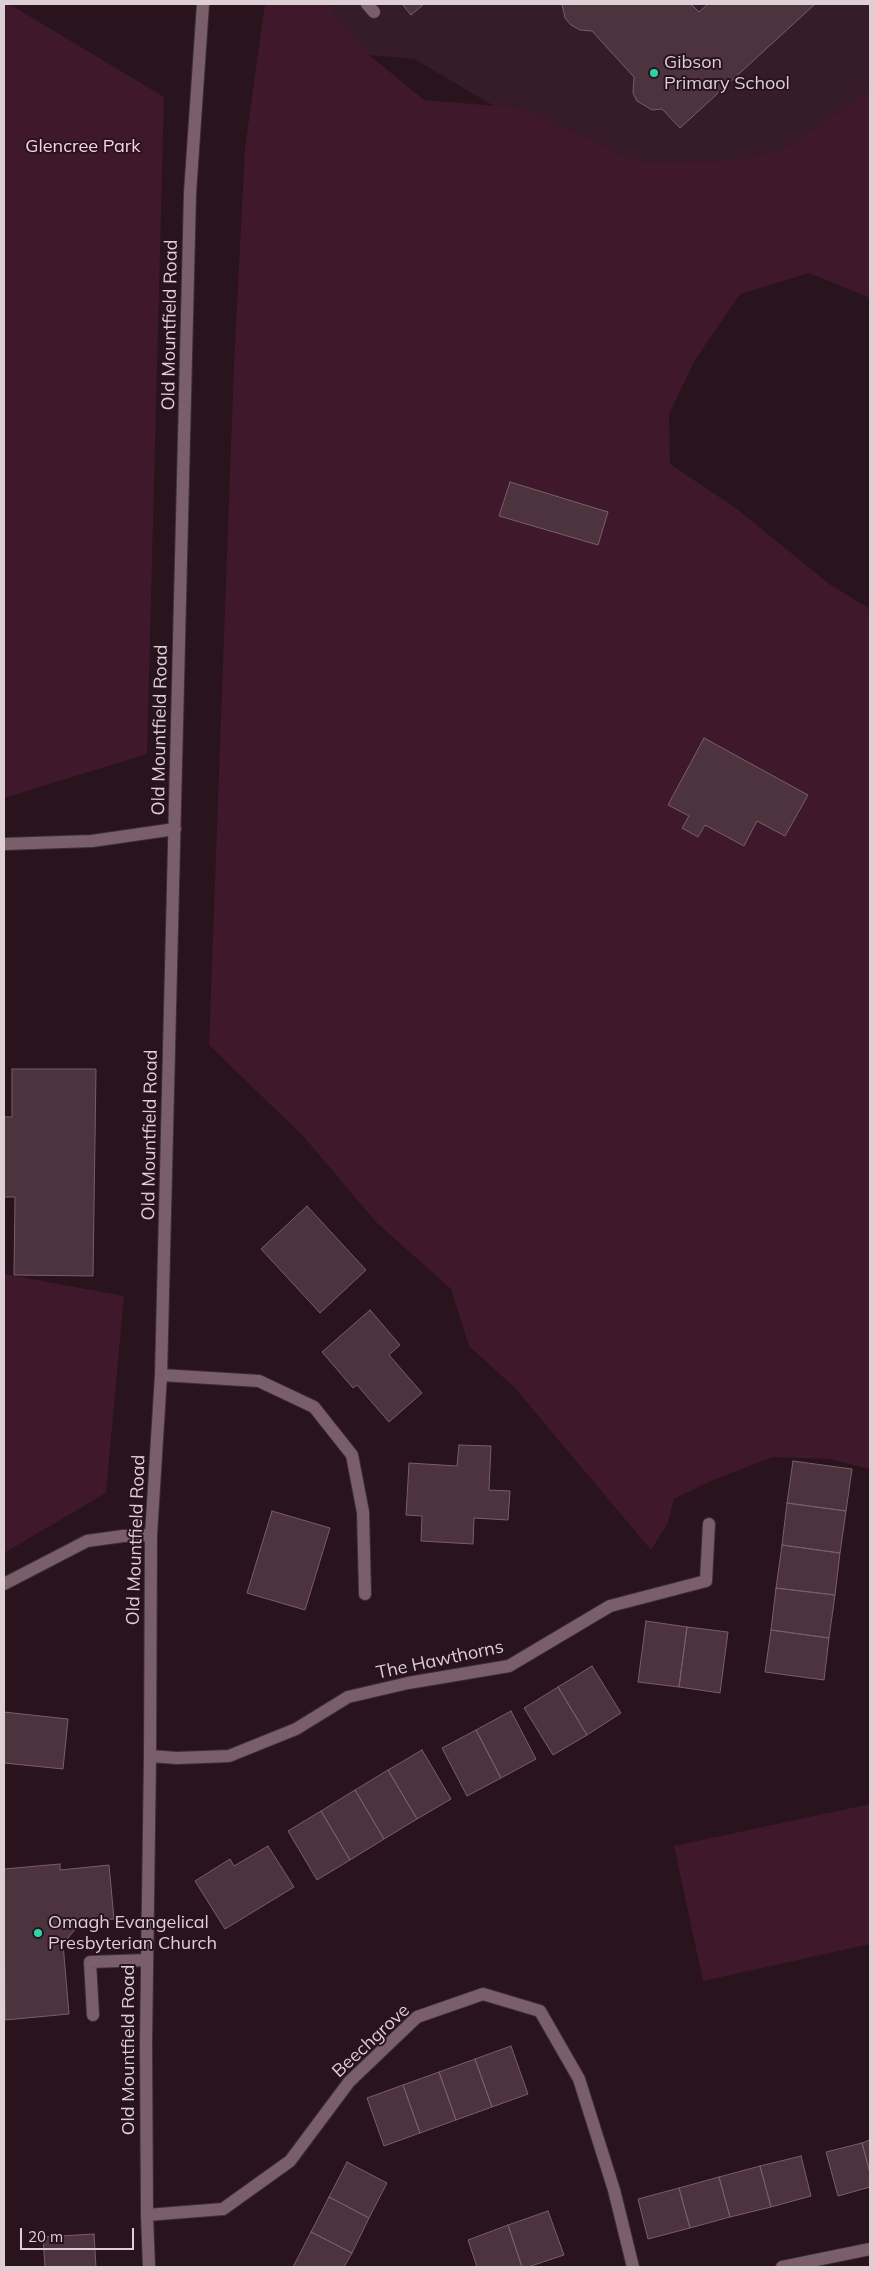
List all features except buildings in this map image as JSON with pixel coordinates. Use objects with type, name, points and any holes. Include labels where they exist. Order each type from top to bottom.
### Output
[{"type":"street","name":"Old Mountfield Road","points":[[149,2267],[147,2215],[147,1960],[151,1535],[161,1375],[190,193],[203,4]]},
{"type":"street","points":[[4,844],[92,841],[175,829]]},
{"type":"street","points":[[161,1375],[259,1381],[314,1407],[352,1455],[363,1512],[365,1594]]},
{"type":"street","name":"The Hawthorns","points":[[150,1756],[177,1758],[230,1756],[296,1729],[348,1697],[408,1683],[509,1666],[610,1606],[706,1581],[709,1524]]},
{"type":"street","points":[[4,1584],[87,1541],[123,1536],[151,1535]]},
{"type":"street","points":[[93,2015],[90,1962],[147,1960]]},
{"type":"street","name":"Beechgrove","points":[[147,2215],[223,2210],[290,2161],[349,2082],[417,2017],[483,1994],[540,2012],[579,2079],[614,2190],[633,2267]]},
{"type":"street","points":[[782,2267],[870,2249]]},
{"type":"shaded area","name":"Gibson Primary School","points":[[323,4],[870,4],[870,86],[844,108],[782,150],[728,161],[640,162],[522,108],[494,106],[414,59],[369,55],[328,5]]},
{"type":"green space","name":"Glencree Park","points":[[4,4],[9,4],[164,97],[147,754],[4,798]]},
{"type":"green space","points":[[265,4],[328,5],[369,55],[424,100],[522,108],[640,162],[728,161],[782,150],[844,108],[870,86],[870,298],[809,273],[740,294],[695,360],[669,414],[670,464],[737,509],[829,584],[870,609],[870,1469],[829,1459],[773,1457],[713,1480],[674,1499],[667,1525],[651,1550],[514,1387],[469,1346],[451,1289],[377,1223],[303,1136],[209,1045],[234,364],[245,148]]},
{"type":"green space","points":[[4,1274],[124,1296],[106,1493],[4,1553]]},
{"type":"green space","points":[[870,1804],[870,1944],[703,1981],[674,1846]]},
{"type":"place","name":"Gibson Primary School","points":[[654,73]]},
{"type":"place","name":"Omagh Evangelical Presbyterian Church","points":[[38,1933]]}]
